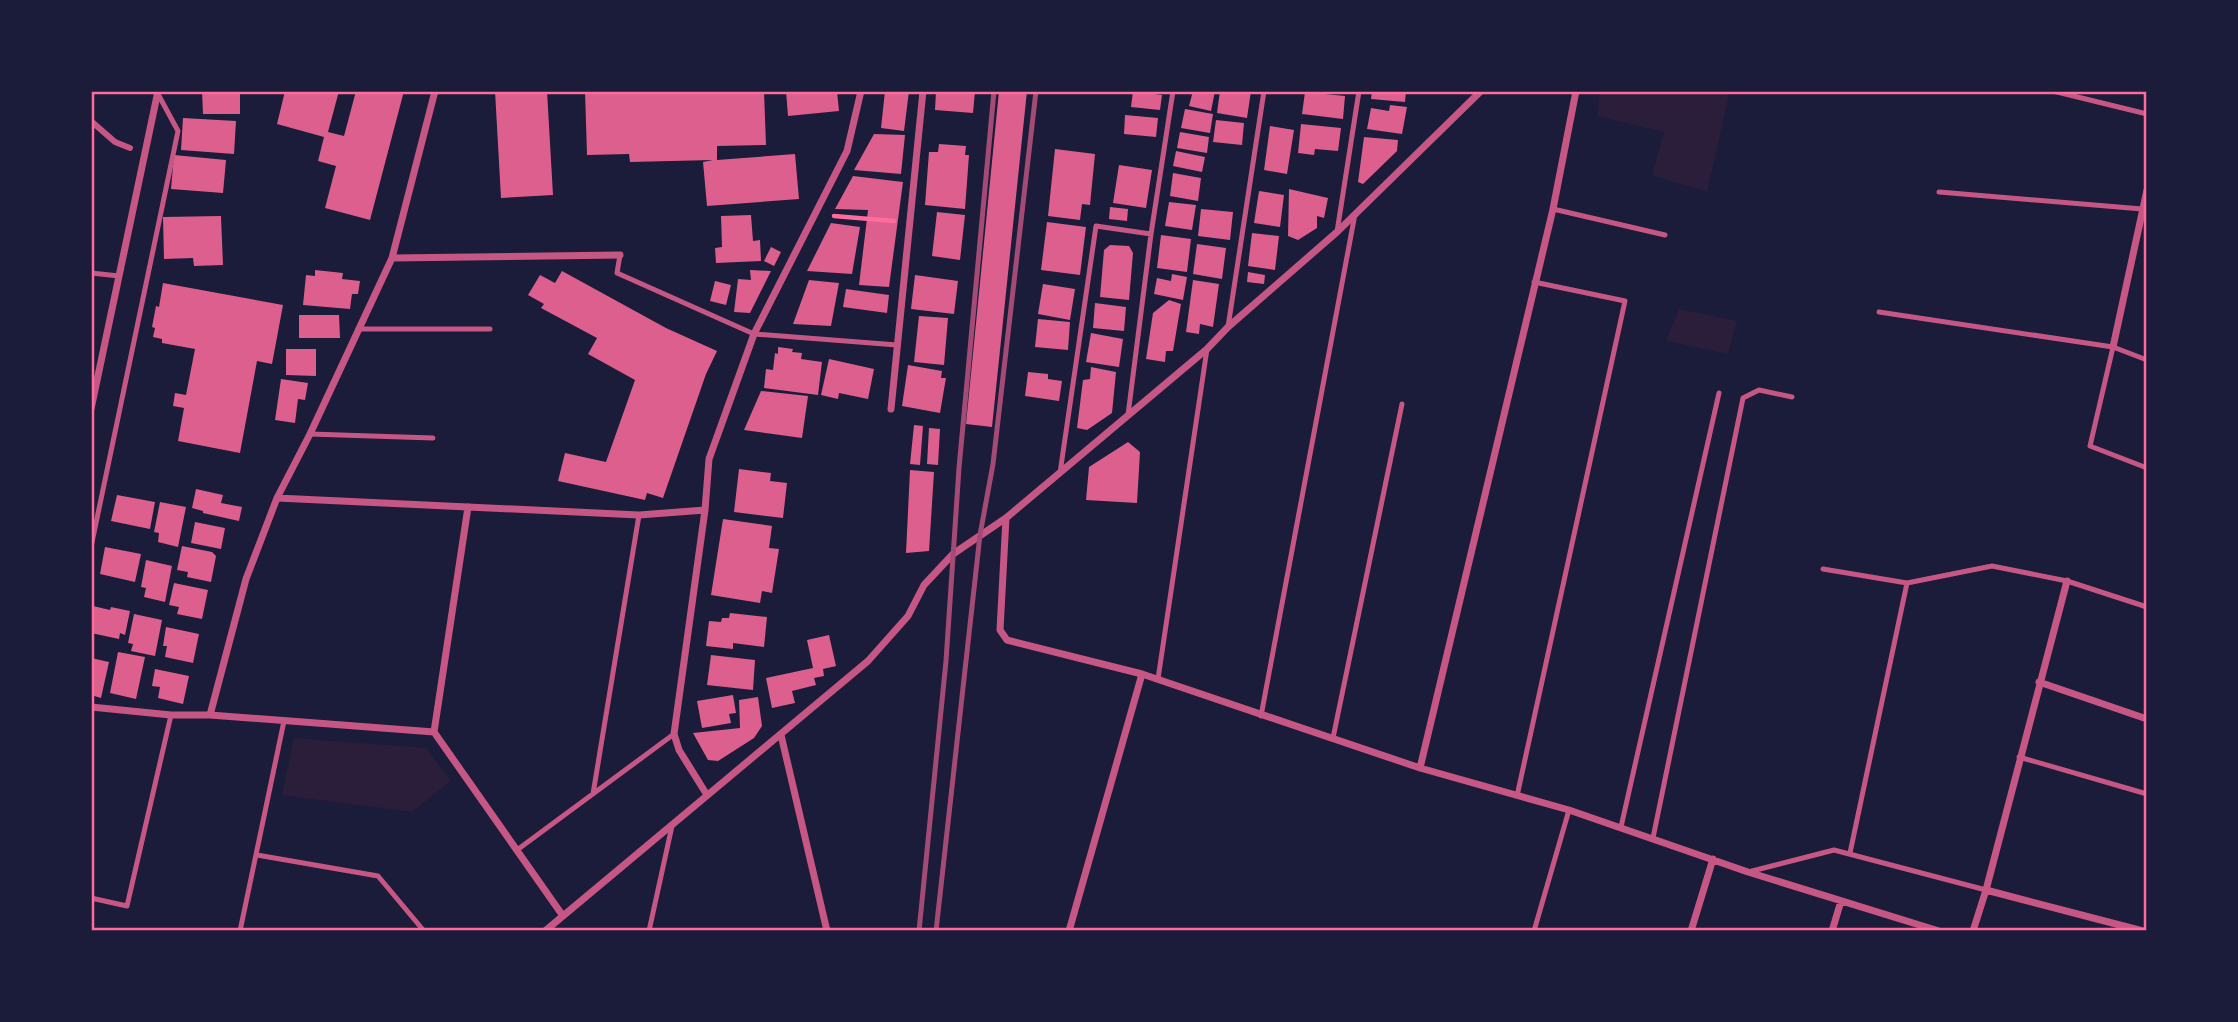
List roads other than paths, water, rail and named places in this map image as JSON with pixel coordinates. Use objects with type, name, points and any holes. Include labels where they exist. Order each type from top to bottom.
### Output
[{"type":"street","points":[[210,715],[246,579],[277,498],[310,434],[392,258],[435,91]]},
{"type":"street","points":[[707,795],[679,750],[674,734],[705,510],[709,458],[754,334],[847,151],[861,91]]},
{"type":"street","points":[[891,409],[923,91]]},
{"type":"street","points":[[545,931],[868,661],[908,616],[924,586],[953,554],[1006,518],[1207,349],[1228,327],[1337,232],[1473,95],[1481,91]]},
{"type":"street","points":[[1420,768],[1553,209],[1576,91]]},
{"type":"street","points":[[91,409],[158,93]]},
{"type":"street","points":[[91,121],[115,142],[130,148]]},
{"type":"street","points":[[2113,347],[2147,194]]},
{"type":"street","points":[[392,258],[620,255]]},
{"type":"street","points":[[277,498],[639,515],[705,510]]},
{"type":"street","points":[[468,506],[434,732],[563,916]]},
{"type":"street","points":[[1006,518],[1000,630],[1007,639],[1158,679],[1420,768],[1569,810],[1748,872],[1940,931]]},
{"type":"street","points":[[1973,931],[2067,581]]},
{"type":"street","points":[[1069,931],[1142,674]]},
{"type":"street","points":[[2039,682],[2147,719]]},
{"type":"street","points":[[91,706],[170,715],[210,715],[434,732]]},
{"type":"street","points":[[781,735],[827,931]]},
{"type":"street","points":[[1690,931],[1713,859]]},
{"type":"street","points":[[1986,890],[2143,931]]},
{"type":"street","points":[[1832,931],[1841,901]]},
{"type":"lane","points":[[1128,418],[1151,234],[1173,91]]},
{"type":"lane","points":[[1228,327],[1264,91]]},
{"type":"lane","points":[[1337,232],[1359,91]]},
{"type":"lane","points":[[2053,91],[2147,114]]},
{"type":"lane","points":[[91,547],[178,131],[158,93]]},
{"type":"lane","points":[[1939,192],[2142,209]]},
{"type":"lane","points":[[1553,209],[1665,235]]},
{"type":"lane","points":[[1261,716],[1355,214]]},
{"type":"lane","points":[[1060,472],[1096,226],[1151,234]]},
{"type":"lane","points":[[620,255],[617,274],[754,334],[897,345]]},
{"type":"lane","points":[[91,273],[120,276]]},
{"type":"lane","points":[[1517,796],[1625,301],[1534,282]]},
{"type":"lane","points":[[1879,312],[2113,347],[2147,360]]},
{"type":"lane","points":[[358,329],[490,329]]},
{"type":"lane","points":[[2113,347],[2090,446],[2147,468]]},
{"type":"lane","points":[[1158,679],[1207,349]]},
{"type":"lane","points":[[1653,838],[1743,398],[1759,390],[1792,397]]},
{"type":"lane","points":[[1621,827],[1719,393]]},
{"type":"lane","points":[[1333,738],[1402,404]]},
{"type":"lane","points":[[310,434],[433,438]]},
{"type":"lane","points":[[593,794],[639,515]]},
{"type":"lane","points":[[1823,569],[1907,583],[1992,565],[2067,581],[2147,607]]},
{"type":"lane","points":[[1850,853],[1907,583]]},
{"type":"lane","points":[[91,898],[127,906],[170,715]]},
{"type":"lane","points":[[240,931],[284,721]]},
{"type":"lane","points":[[517,850],[674,734]]},
{"type":"lane","points":[[2019,757],[2147,794]]},
{"type":"lane","points":[[1534,931],[1569,810]]},
{"type":"lane","points":[[649,931],[672,826]]},
{"type":"lane","points":[[1748,872],[1835,850],[1986,890]]},
{"type":"lane","points":[[257,855],[378,876],[424,931]]},
{"type":"railway","points":[[919,931],[946,661],[959,468],[994,91]]},
{"type":"railway","points":[[936,931],[980,535],[993,464],[1036,91]]}]
